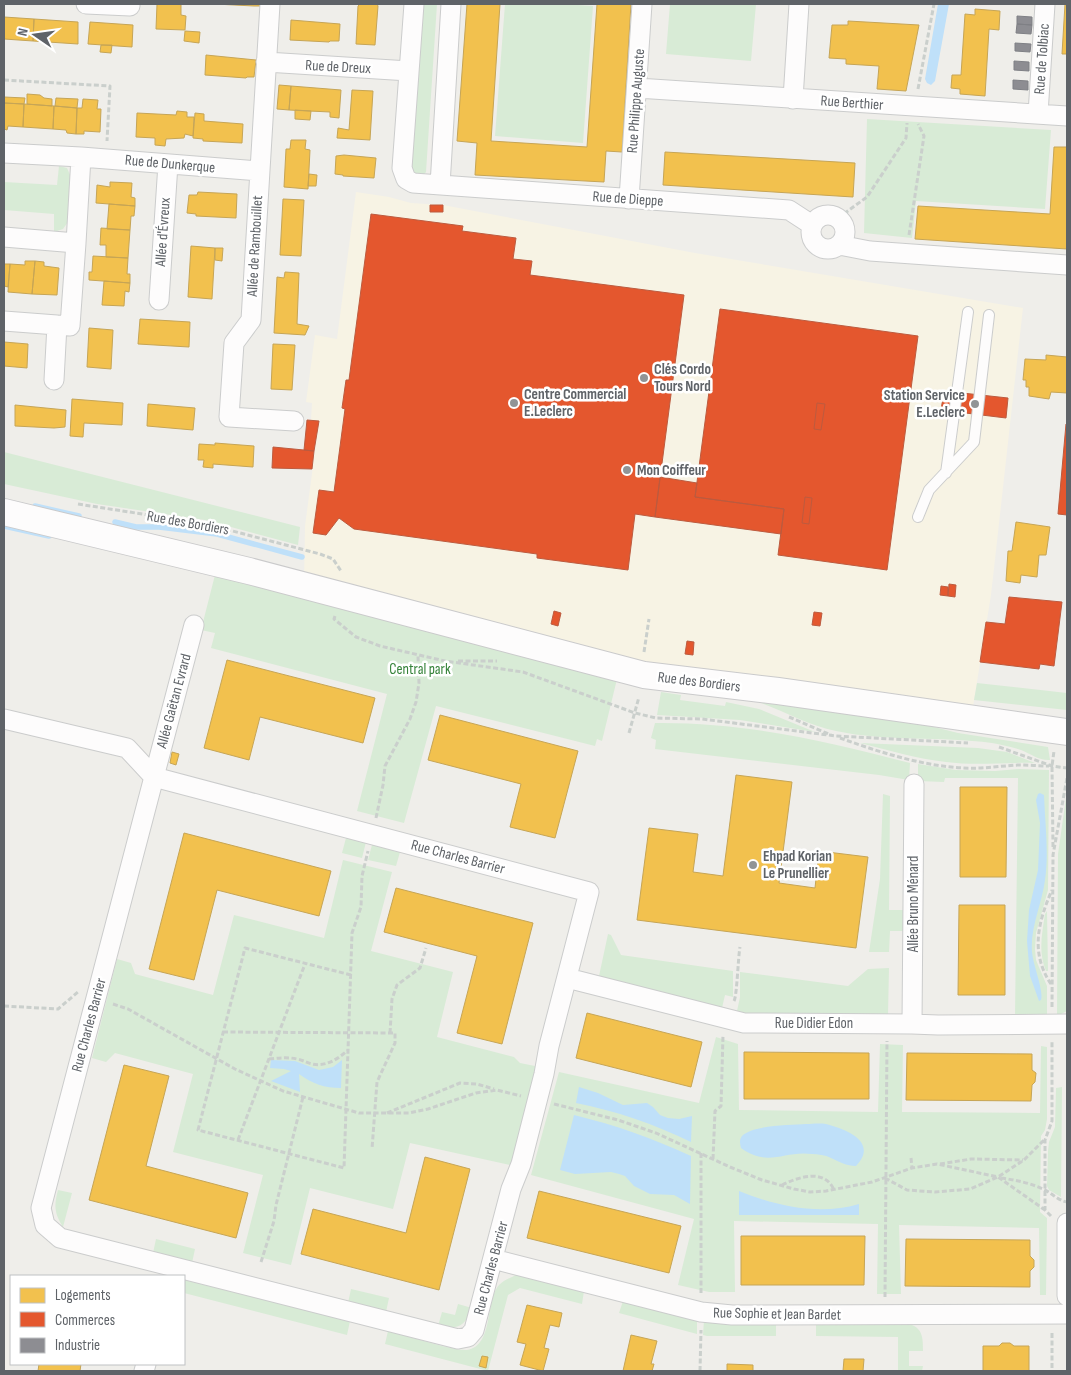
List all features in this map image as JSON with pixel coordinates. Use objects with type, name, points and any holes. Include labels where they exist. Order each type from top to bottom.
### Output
[{"type":"street","points":[[86,4],[130,6],[130,4]]},
{"type":"street","name":"Allée de Rambouillet","points":[[270,4],[251,320],[234,343],[229,417],[294,421]]},
{"type":"street","name":"Rue de Dieppe","points":[[414,4],[402,168],[406,179],[413,184],[789,210],[812,225]]},
{"type":"street","points":[[440,186],[451,4]]},
{"type":"street","name":"Rue Philippe Auguste","points":[[629,199],[642,4]]},
{"type":"street","points":[[793,99],[798,4]]},
{"type":"street","name":"Rue de Tolbiac","points":[[1038,114],[1045,4]]},
{"type":"street","name":"Rue de Dreux","points":[[266,62],[409,71]]},
{"type":"street","name":"Rue Berthier","points":[[636,88],[1067,116]]},
{"type":"street","name":"Rue de Dunkerque","points":[[4,153],[259,171]]},
{"type":"street","points":[[4,321],[70,326],[81,157]]},
{"type":"street","name":"Allée d'Évreux","points":[[159,300],[168,164]]},
{"type":"street","points":[[839,245],[845,231],[842,221],[833,215],[818,217],[812,225],[811,236],[818,246],[828,249],[839,245],[870,251],[1067,265]]},
{"type":"street","points":[[4,237],[76,242]]},
{"type":"street","points":[[54,380],[57,325]]},
{"type":"street","name":"Rue des Bordiers","points":[[4,512],[250,571],[644,675],[1067,732]]},
{"type":"street","name":"Allée Gaëtan Evrard","points":[[154,777],[194,624]]},
{"type":"street","points":[[4,719],[127,748],[154,777]]},
{"type":"street","name":"Rue Charles Barrier","points":[[184,1275],[60,1238],[45,1225],[41,1208],[154,777],[589,892],[521,1164],[511,1189],[474,1330],[468,1337],[458,1339],[185,1275]]},
{"type":"street","name":"Allée Bruno Ménard","points":[[912,1024],[914,784]]},
{"type":"street","name":"Rue Didier Edon","points":[[567,978],[744,1023],[1067,1024]]},
{"type":"street","points":[[1067,1223],[1067,1296]]},
{"type":"street","name":"Rue Sophie et Jean Bardet","points":[[493,1259],[701,1312],[732,1315],[1067,1314]]},
{"type":"lane","points":[[946,473],[968,312]]},
{"type":"lane","points":[[918,517],[929,490],[974,442],[989,316]]},
{"type":"path","points":[[838,218],[867,197],[906,138],[908,106],[918,91],[934,4]]},
{"type":"path","points":[[4,80],[110,86],[107,150]]},
{"type":"path","points":[[906,254],[924,136],[908,106]]},
{"type":"path","name":"Rue des Bordiers","points":[[69,503],[206,524],[320,554],[333,559],[343,574],[339,594]]},
{"type":"path","points":[[645,658],[649,619]]},
{"type":"path","points":[[351,975],[245,948],[198,1130],[344,1168],[348,1032],[351,975],[352,933],[361,907],[362,876],[383,785],[385,766],[410,719],[416,702],[418,656]]},
{"type":"path","points":[[630,733],[641,691]]},
{"type":"path","points":[[786,716],[876,751],[937,764],[963,768],[1017,765],[1052,766],[1054,855]]},
{"type":"path","points":[[1052,985],[1040,965],[1038,947],[1039,930],[1045,906],[1053,887]]},
{"type":"path","points":[[713,1159],[715,1111],[721,1106],[723,1036],[730,1006],[736,997],[740,947]]},
{"type":"path","points":[[390,1033],[392,999],[397,985],[420,968],[426,948]]},
{"type":"path","points":[[238,1140],[305,964]]},
{"type":"path","points":[[4,1006],[58,1009],[81,990],[128,1009],[235,1070],[283,1091],[359,1113],[409,1113],[428,1109],[476,1092],[497,1090]]},
{"type":"path","points":[[885,1315],[887,1023]]},
{"type":"path","points":[[223,1032],[395,1033],[394,1043],[377,1082],[372,1149]]},
{"type":"path","points":[[269,1059],[290,1058],[320,1065],[332,1061],[348,1049]]},
{"type":"path","points":[[385,1114],[460,1083],[477,1084],[618,1120],[656,1132],[762,1180],[810,1192],[834,1190],[872,1182],[912,1168],[937,1164],[971,1159],[1024,1160]]},
{"type":"path","points":[[261,1262],[274,1221],[276,1205],[303,1097]]},
{"type":"path","points":[[886,1178],[907,1190],[935,1192],[970,1189],[998,1177],[1024,1160],[1045,1140]]},
{"type":"path","points":[[700,1371],[701,1152]]},
{"type":"path","points":[[911,1158],[912,1168]]},
{"type":"path","points":[[937,1164],[1021,1181],[1045,1190],[1058,1200],[1067,1202]]},
{"type":"path","points":[[781,1185],[795,1178],[817,1177],[825,1178],[830,1182],[834,1190]]},
{"type":"path","points":[[998,1177],[1045,1210]]},
{"type":"path","points":[[1052,1330],[1052,1371]]},
{"type":"shaded area","points":[[356,192],[389,197],[411,203],[443,205],[695,253],[1023,308],[991,595],[971,719],[667,679],[304,585],[305,526],[319,421],[311,420],[312,403],[306,402],[315,335],[337,339]]},
{"type":"green space","points":[[422,4],[437,4],[426,172],[422,177],[415,177],[411,171]]},
{"type":"green space","points":[[505,4],[593,6],[583,143],[495,136]]},
{"type":"green space","points":[[670,4],[756,4],[751,61],[666,54]]},
{"type":"green space","points":[[867,119],[1051,130],[1045,209],[916,201],[912,238],[864,233]]},
{"type":"green space","points":[[59,166],[67,168],[71,177],[68,222],[63,229],[54,232],[54,214],[4,210],[4,182],[57,185]]},
{"type":"green space","points":[[4,452],[300,527],[298,545],[205,520],[97,504],[4,484]]},
{"type":"green space","name":"Central park","points":[[216,571],[617,679],[602,741],[597,739],[595,746],[436,706],[404,823],[357,811],[387,694],[211,648],[215,633],[201,630]]},
{"type":"green space","points":[[977,683],[1067,693],[1067,710],[974,700]]},
{"type":"green space","points":[[661,692],[681,695],[680,700],[725,706],[726,702],[759,709],[815,732],[740,720],[657,715]]},
{"type":"green space","points":[[750,699],[894,717],[958,733],[1048,747],[1050,760],[1039,758],[1018,749],[992,743],[875,737],[836,731],[814,725]]},
{"type":"green space","points":[[655,723],[753,729],[847,747],[910,763],[909,780],[655,749],[656,740],[651,738]]},
{"type":"green space","points":[[860,743],[978,748],[1007,752],[1035,763],[968,764],[935,761]]},
{"type":"green space","points":[[918,764],[956,770],[1049,770],[1048,890],[1036,933],[1035,949],[1036,960],[1047,986],[1047,1016],[1015,1016],[1018,778],[945,778],[944,782],[918,781]]},
{"type":"green space","points":[[1067,791],[1067,1011],[1057,1016],[1058,854]]},
{"type":"green space","points":[[883,794],[890,796],[889,910],[904,910],[904,931],[890,931],[889,952],[869,952],[880,879]]},
{"type":"green space","points":[[346,838],[367,838],[362,858],[342,853]]},
{"type":"green space","points":[[373,841],[387,844],[393,851],[400,852],[396,866],[368,860]]},
{"type":"green space","points":[[343,860],[392,872],[371,951],[453,972],[437,1037],[514,1057],[520,1063],[535,1066],[537,1073],[514,1161],[510,1165],[410,1143],[393,1209],[310,1188],[291,1265],[243,1253],[263,1175],[173,1152],[193,1074],[115,1053],[106,1062],[92,1058],[117,959],[131,963],[135,974],[213,995],[234,915],[324,938]]},
{"type":"green space","points":[[1047,911],[1048,971],[1046,971],[1041,943]]},
{"type":"green space","points":[[608,934],[611,935],[621,955],[733,971],[733,997],[725,995],[722,1008],[599,976]]},
{"type":"green space","points":[[889,968],[888,1015],[747,1014],[737,1011],[740,997],[740,972],[848,986],[868,969]]},
{"type":"green space","points":[[716,1037],[738,1044],[739,1110],[878,1112],[880,1044],[903,1045],[902,1112],[1040,1113],[1041,1046],[1047,1047],[1047,1119],[1045,1130],[1041,1136],[1040,1212],[1047,1218],[1046,1295],[1040,1295],[1039,1228],[899,1225],[901,1294],[877,1294],[878,1224],[734,1221],[735,1292],[709,1292],[678,1285],[694,1219],[531,1175],[559,1072],[699,1103]]},
{"type":"green space","points":[[1062,1087],[1061,1197],[1049,1190],[1047,1186],[1049,1142],[1055,1127],[1056,1088]]},
{"type":"green space","points":[[58,1190],[72,1193],[63,1227],[56,1209]]},
{"type":"green space","points":[[156,1239],[195,1249],[192,1263],[153,1253]]},
{"type":"green space","points":[[516,1275],[584,1291],[582,1304],[520,1288],[508,1295],[488,1371],[385,1344],[388,1331],[460,1350],[476,1347],[485,1332],[495,1292],[501,1283]]},
{"type":"green space","points":[[185,1280],[350,1321],[347,1335],[185,1293]]},
{"type":"green space","points":[[351,1289],[389,1298],[386,1312],[348,1303]]},
{"type":"green space","points":[[623,1301],[697,1320],[697,1334],[619,1313]]},
{"type":"green space","points":[[458,1304],[472,1308],[463,1323],[460,1326],[450,1328],[438,1326],[442,1312],[455,1315]]},
{"type":"green space","points":[[704,1320],[776,1322],[776,1336],[707,1336],[703,1335]]},
{"type":"green space","points":[[816,1323],[909,1324],[914,1326],[920,1331],[923,1351],[909,1351],[909,1366],[923,1366],[922,1371],[898,1371],[898,1337],[816,1336]]},
{"type":"water","points":[[938,4],[949,4],[935,81],[931,85],[925,79]]},
{"type":"water","points":[[1040,793],[1044,795],[1047,849],[1046,870],[1032,943],[1032,952],[1042,996],[1039,1001],[1030,976],[1027,941],[1029,910],[1038,870],[1040,823],[1036,800]]},
{"type":"water","points":[[271,1060],[295,1061],[319,1070],[333,1067],[342,1060],[341,1088],[319,1085],[299,1074],[300,1092],[271,1081],[291,1071],[270,1068]]},
{"type":"water","points":[[579,1087],[598,1093],[623,1105],[647,1103],[660,1115],[668,1118],[679,1119],[692,1116],[691,1142],[635,1119],[576,1103]]},
{"type":"water","points":[[574,1115],[633,1132],[691,1156],[690,1204],[674,1195],[650,1194],[634,1186],[625,1176],[619,1174],[611,1172],[575,1174],[560,1170]]},
{"type":"water","points":[[826,1124],[842,1129],[862,1143],[864,1150],[862,1158],[856,1166],[846,1165],[819,1154],[802,1153],[768,1158],[751,1154],[741,1148],[740,1140],[747,1132],[772,1126]]},
{"type":"water","points":[[739,1191],[768,1201],[798,1208],[829,1209],[859,1204],[859,1215],[739,1215]]},
{"type":"building: Logements","points":[[157,4],[181,4],[181,15],[186,16],[185,30],[156,29]]},
{"type":"building: Logements","points":[[215,4],[263,4],[263,6],[254,6]]},
{"type":"building: Logements","points":[[360,4],[377,4],[378,6],[375,45],[356,44],[358,6]]},
{"type":"building: Logements","points":[[467,4],[500,4],[491,141],[587,147],[597,4],[631,4],[622,152],[606,151],[604,182],[475,175],[477,143],[457,141]]},
{"type":"building: Logements","points":[[1065,4],[1067,4],[1067,54],[1062,54]]},
{"type":"building: Logements","points":[[975,9],[1000,11],[999,30],[989,29],[985,96],[960,94],[960,89],[951,88],[952,75],[961,75],[965,14],[975,15]]},
{"type":"building: Logements","points":[[4,17],[34,19],[33,41],[4,39]]},
{"type":"building: Logements","points":[[34,19],[78,22],[78,44],[33,41]]},
{"type":"building: Logements","points":[[291,20],[340,24],[339,41],[290,40]]},
{"type":"building: Logements","points":[[848,21],[919,25],[906,91],[877,89],[879,66],[846,64],[846,59],[829,58],[832,25],[848,25]]},
{"type":"building: Logements","points":[[90,22],[133,25],[132,47],[88,44]]},
{"type":"building: Logements","points":[[185,31],[200,32],[199,43],[184,41]]},
{"type":"building: Logements","points":[[101,45],[112,45],[111,53],[100,52]]},
{"type":"building: Logements","points":[[206,55],[256,60],[254,77],[205,75]]},
{"type":"building: Logements","points":[[279,85],[291,86],[289,110],[277,109]]},
{"type":"building: Logements","points":[[291,86],[341,90],[339,118],[330,117],[330,112],[289,110]]},
{"type":"building: Logements","points":[[352,90],[373,91],[370,140],[337,138],[338,128],[349,130]]},
{"type":"building: Logements","points":[[27,94],[40,95],[44,98],[52,99],[52,106],[27,104]]},
{"type":"building: Logements","points":[[4,97],[25,98],[24,104],[4,103]]},
{"type":"building: Logements","points":[[56,98],[78,99],[77,108],[55,106]]},
{"type":"building: Logements","points":[[83,99],[98,100],[97,109],[101,109],[100,132],[84,131],[84,134],[76,134],[77,108],[82,108]]},
{"type":"building: Logements","points":[[4,103],[24,104],[23,127],[8,126],[7,130],[4,129]]},
{"type":"building: Logements","points":[[24,104],[54,106],[53,129],[23,127]]},
{"type":"building: Logements","points":[[54,106],[77,108],[76,134],[67,133],[66,130],[53,129]]},
{"type":"building: Logements","points":[[295,110],[311,111],[310,120],[295,119]]},
{"type":"building: Logements","points":[[177,111],[187,112],[187,117],[194,117],[193,136],[185,134],[184,138],[166,139],[165,146],[155,145],[155,138],[136,137],[137,113],[176,115]]},
{"type":"building: Logements","points":[[195,113],[204,114],[204,121],[243,124],[242,143],[203,141],[203,139],[193,138]]},
{"type":"building: Logements","points":[[291,140],[306,140],[305,149],[310,150],[308,189],[284,187],[286,149],[290,149]]},
{"type":"building: Logements","points":[[1054,147],[1067,147],[1067,249],[915,239],[918,206],[1050,214]]},
{"type":"building: Logements","points":[[665,152],[855,163],[853,197],[663,185]]},
{"type":"building: Logements","points":[[336,156],[376,158],[374,178],[335,174]]},
{"type":"building: Logements","points":[[309,174],[317,175],[316,186],[308,186]]},
{"type":"building: Logements","points":[[110,182],[132,183],[131,197],[135,198],[135,206],[96,203],[97,185],[110,187]]},
{"type":"building: Logements","points":[[198,192],[237,194],[236,218],[196,216],[196,214],[187,213],[189,195],[197,195]]},
{"type":"building: Logements","points":[[283,199],[304,200],[301,256],[280,255]]},
{"type":"building: Logements","points":[[109,204],[135,206],[134,216],[131,216],[130,230],[107,229]]},
{"type":"building: Logements","points":[[101,228],[130,230],[128,258],[106,257],[106,245],[100,245]]},
{"type":"building: Logements","points":[[191,246],[215,248],[212,299],[188,297]]},
{"type":"building: Logements","points":[[215,248],[223,248],[222,261],[215,260]]},
{"type":"building: Logements","points":[[93,256],[128,258],[127,274],[130,274],[130,283],[89,280],[89,272],[92,272]]},
{"type":"building: Logements","points":[[25,261],[35,261],[32,294],[8,292],[10,264],[25,265]]},
{"type":"building: Logements","points":[[35,261],[44,262],[44,266],[59,268],[57,295],[32,294]]},
{"type":"building: Logements","points":[[4,264],[10,264],[8,287],[4,286]]},
{"type":"building: Logements","points":[[285,272],[299,273],[297,324],[309,326],[305,335],[274,333],[277,277],[284,278]]},
{"type":"building: Logements","points":[[104,281],[130,283],[129,292],[125,291],[124,306],[102,305]]},
{"type":"building: Logements","points":[[140,319],[190,322],[189,347],[138,344]]},
{"type":"building: Logements","points":[[89,328],[113,330],[111,369],[87,367]]},
{"type":"building: Logements","points":[[4,342],[28,344],[27,368],[4,366]]},
{"type":"building: Logements","points":[[273,344],[295,345],[292,390],[271,389]]},
{"type":"building: Logements","points":[[1046,355],[1067,357],[1067,393],[1051,392],[1049,399],[1029,396],[1029,387],[1026,387],[1026,380],[1023,380],[1025,359],[1046,360]]},
{"type":"building: Logements","points":[[72,399],[123,403],[122,425],[84,423],[83,437],[70,436]]},
{"type":"building: Logements","points":[[148,404],[195,408],[193,430],[147,426]]},
{"type":"building: Logements","points":[[15,405],[66,410],[65,427],[15,426]]},
{"type":"building: Logements","points":[[215,443],[254,446],[253,467],[213,464],[213,468],[203,467],[204,460],[198,460],[199,444],[215,445]]},
{"type":"building: Logements","points":[[1016,522],[1050,527],[1046,555],[1039,555],[1037,577],[1021,575],[1020,583],[1006,581],[1008,551],[1012,551]]},
{"type":"building: Logements","points":[[227,660],[375,698],[363,743],[260,717],[249,760],[204,748]]},
{"type":"building: Logements","points":[[440,715],[578,751],[555,838],[510,827],[521,784],[428,760]]},
{"type":"building: Logements","points":[[172,752],[179,754],[176,765],[170,763]]},
{"type":"building: Logements","name":"Ehpad Korian Le Prunellier","points":[[736,775],[792,782],[779,883],[815,888],[819,851],[868,857],[856,948],[637,920],[649,828],[698,834],[693,872],[723,876]]},
{"type":"building: Logements","points":[[960,787],[1007,787],[1006,877],[960,877]]},
{"type":"building: Logements","points":[[184,833],[331,871],[319,916],[217,890],[194,980],[149,969]]},
{"type":"building: Logements","points":[[396,888],[533,923],[502,1044],[457,1033],[477,956],[384,932]]},
{"type":"building: Logements","points":[[959,905],[1005,905],[1005,995],[958,995]]},
{"type":"building: Logements","points":[[587,1013],[702,1042],[691,1087],[576,1058]]},
{"type":"building: Logements","points":[[744,1052],[869,1053],[869,1099],[744,1099]]},
{"type":"building: Logements","points":[[907,1053],[1032,1054],[1032,1070],[1036,1073],[1035,1082],[1032,1085],[1031,1101],[906,1100]]},
{"type":"building: Logements","points":[[124,1065],[169,1076],[146,1166],[248,1193],[236,1238],[89,1200]]},
{"type":"building: Logements","points":[[425,1157],[470,1169],[439,1290],[301,1254],[313,1209],[406,1233]]},
{"type":"building: Logements","points":[[539,1191],[681,1226],[669,1273],[527,1238]]},
{"type":"building: Logements","points":[[741,1236],[865,1236],[864,1285],[741,1285]]},
{"type":"building: Logements","points":[[906,1239],[1030,1240],[1030,1256],[1034,1260],[1034,1267],[1030,1271],[1030,1287],[905,1286]]},
{"type":"building: Logements","points":[[527,1305],[562,1313],[559,1327],[550,1325],[544,1348],[549,1349],[543,1371],[520,1365],[526,1344],[517,1342]]},
{"type":"building: Logements","points":[[631,1335],[657,1341],[651,1364],[654,1364],[652,1371],[623,1371]]},
{"type":"building: Logements","points":[[1002,1343],[1010,1343],[1014,1346],[1029,1346],[1029,1371],[983,1371],[983,1346],[999,1346]]},
{"type":"building: Logements","points":[[482,1356],[488,1357],[486,1368],[479,1366]]},
{"type":"building: Logements","points":[[844,1359],[864,1359],[863,1371],[843,1371]]},
{"type":"building: Logements","points":[[727,1364],[753,1365],[753,1371],[727,1371]]},
{"type":"building: Logements","points":[[39,1365],[81,1365],[80,1371],[38,1371]]},
{"type":"building: Commerces","points":[[430,205],[443,205],[443,212],[430,212]]},
{"type":"building: Commerces","points":[[371,214],[463,226],[462,231],[516,238],[513,259],[532,261],[530,275],[684,295],[655,517],[635,514],[628,570],[537,558],[537,554],[354,529],[339,518],[326,535],[313,533],[319,490],[334,492],[345,409],[342,408],[346,380],[349,380]]},
{"type":"building: Commerces","points":[[720,309],[918,336],[887,570],[778,555],[784,509],[695,497]]},
{"type":"building: Commerces","name":"Station Service E.Leclerc","points":[[944,391],[1008,398],[1006,418],[941,410]]},
{"type":"building: Commerces","points":[[817,403],[825,404],[821,430],[814,429]]},
{"type":"building: Commerces","points":[[307,420],[319,421],[314,451],[304,450]]},
{"type":"building: Commerces","points":[[1067,425],[1067,515],[1058,514]]},
{"type":"building: Commerces","points":[[273,447],[314,451],[312,469],[272,468]]},
{"type":"building: Commerces","points":[[660,477],[697,483],[695,497],[784,509],[781,534],[655,517]]},
{"type":"building: Commerces","points":[[805,497],[812,498],[809,524],[802,523]]},
{"type":"building: Commerces","points":[[949,584],[956,585],[955,597],[948,596]]},
{"type":"building: Commerces","points":[[941,586],[948,587],[948,596],[940,595]]},
{"type":"building: Commerces","points":[[1009,597],[1062,602],[1054,666],[1040,664],[1039,669],[980,662],[986,622],[1005,624]]},
{"type":"building: Commerces","points":[[554,611],[561,613],[558,626],[551,624]]},
{"type":"building: Commerces","points":[[814,612],[822,613],[820,626],[812,625]]},
{"type":"building: Commerces","points":[[687,641],[694,642],[693,655],[685,654]]},
{"type":"building: Industrie","points":[[1017,16],[1032,17],[1032,25],[1017,24]]},
{"type":"building: Industrie","points":[[1017,24],[1032,25],[1031,34],[1016,33]]},
{"type":"building: Industrie","points":[[1015,43],[1031,44],[1030,52],[1015,51]]},
{"type":"building: Industrie","points":[[1014,61],[1029,62],[1029,71],[1014,70]]},
{"type":"building: Industrie","points":[[1013,80],[1028,81],[1028,90],[1013,89]]},
{"type":"waterway","points":[[35,506],[79,516]]},
{"type":"waterway","points":[[115,522],[136,527],[159,527],[217,534],[302,557]]},
{"type":"waterway","points":[[4,526],[49,536]]},
{"type":"place","name":"Clés Cordo Tours Nord","points":[[644,378]]},
{"type":"place","name":"Centre Commercial E.Leclerc","points":[[514,403]]},
{"type":"place","name":"Station Service E.Leclerc","points":[[975,404]]},
{"type":"place","name":"Mon Coiffeur","points":[[627,470]]},
{"type":"place","name":"Ehpad Korian Le Prunellier","points":[[753,865]]}]
